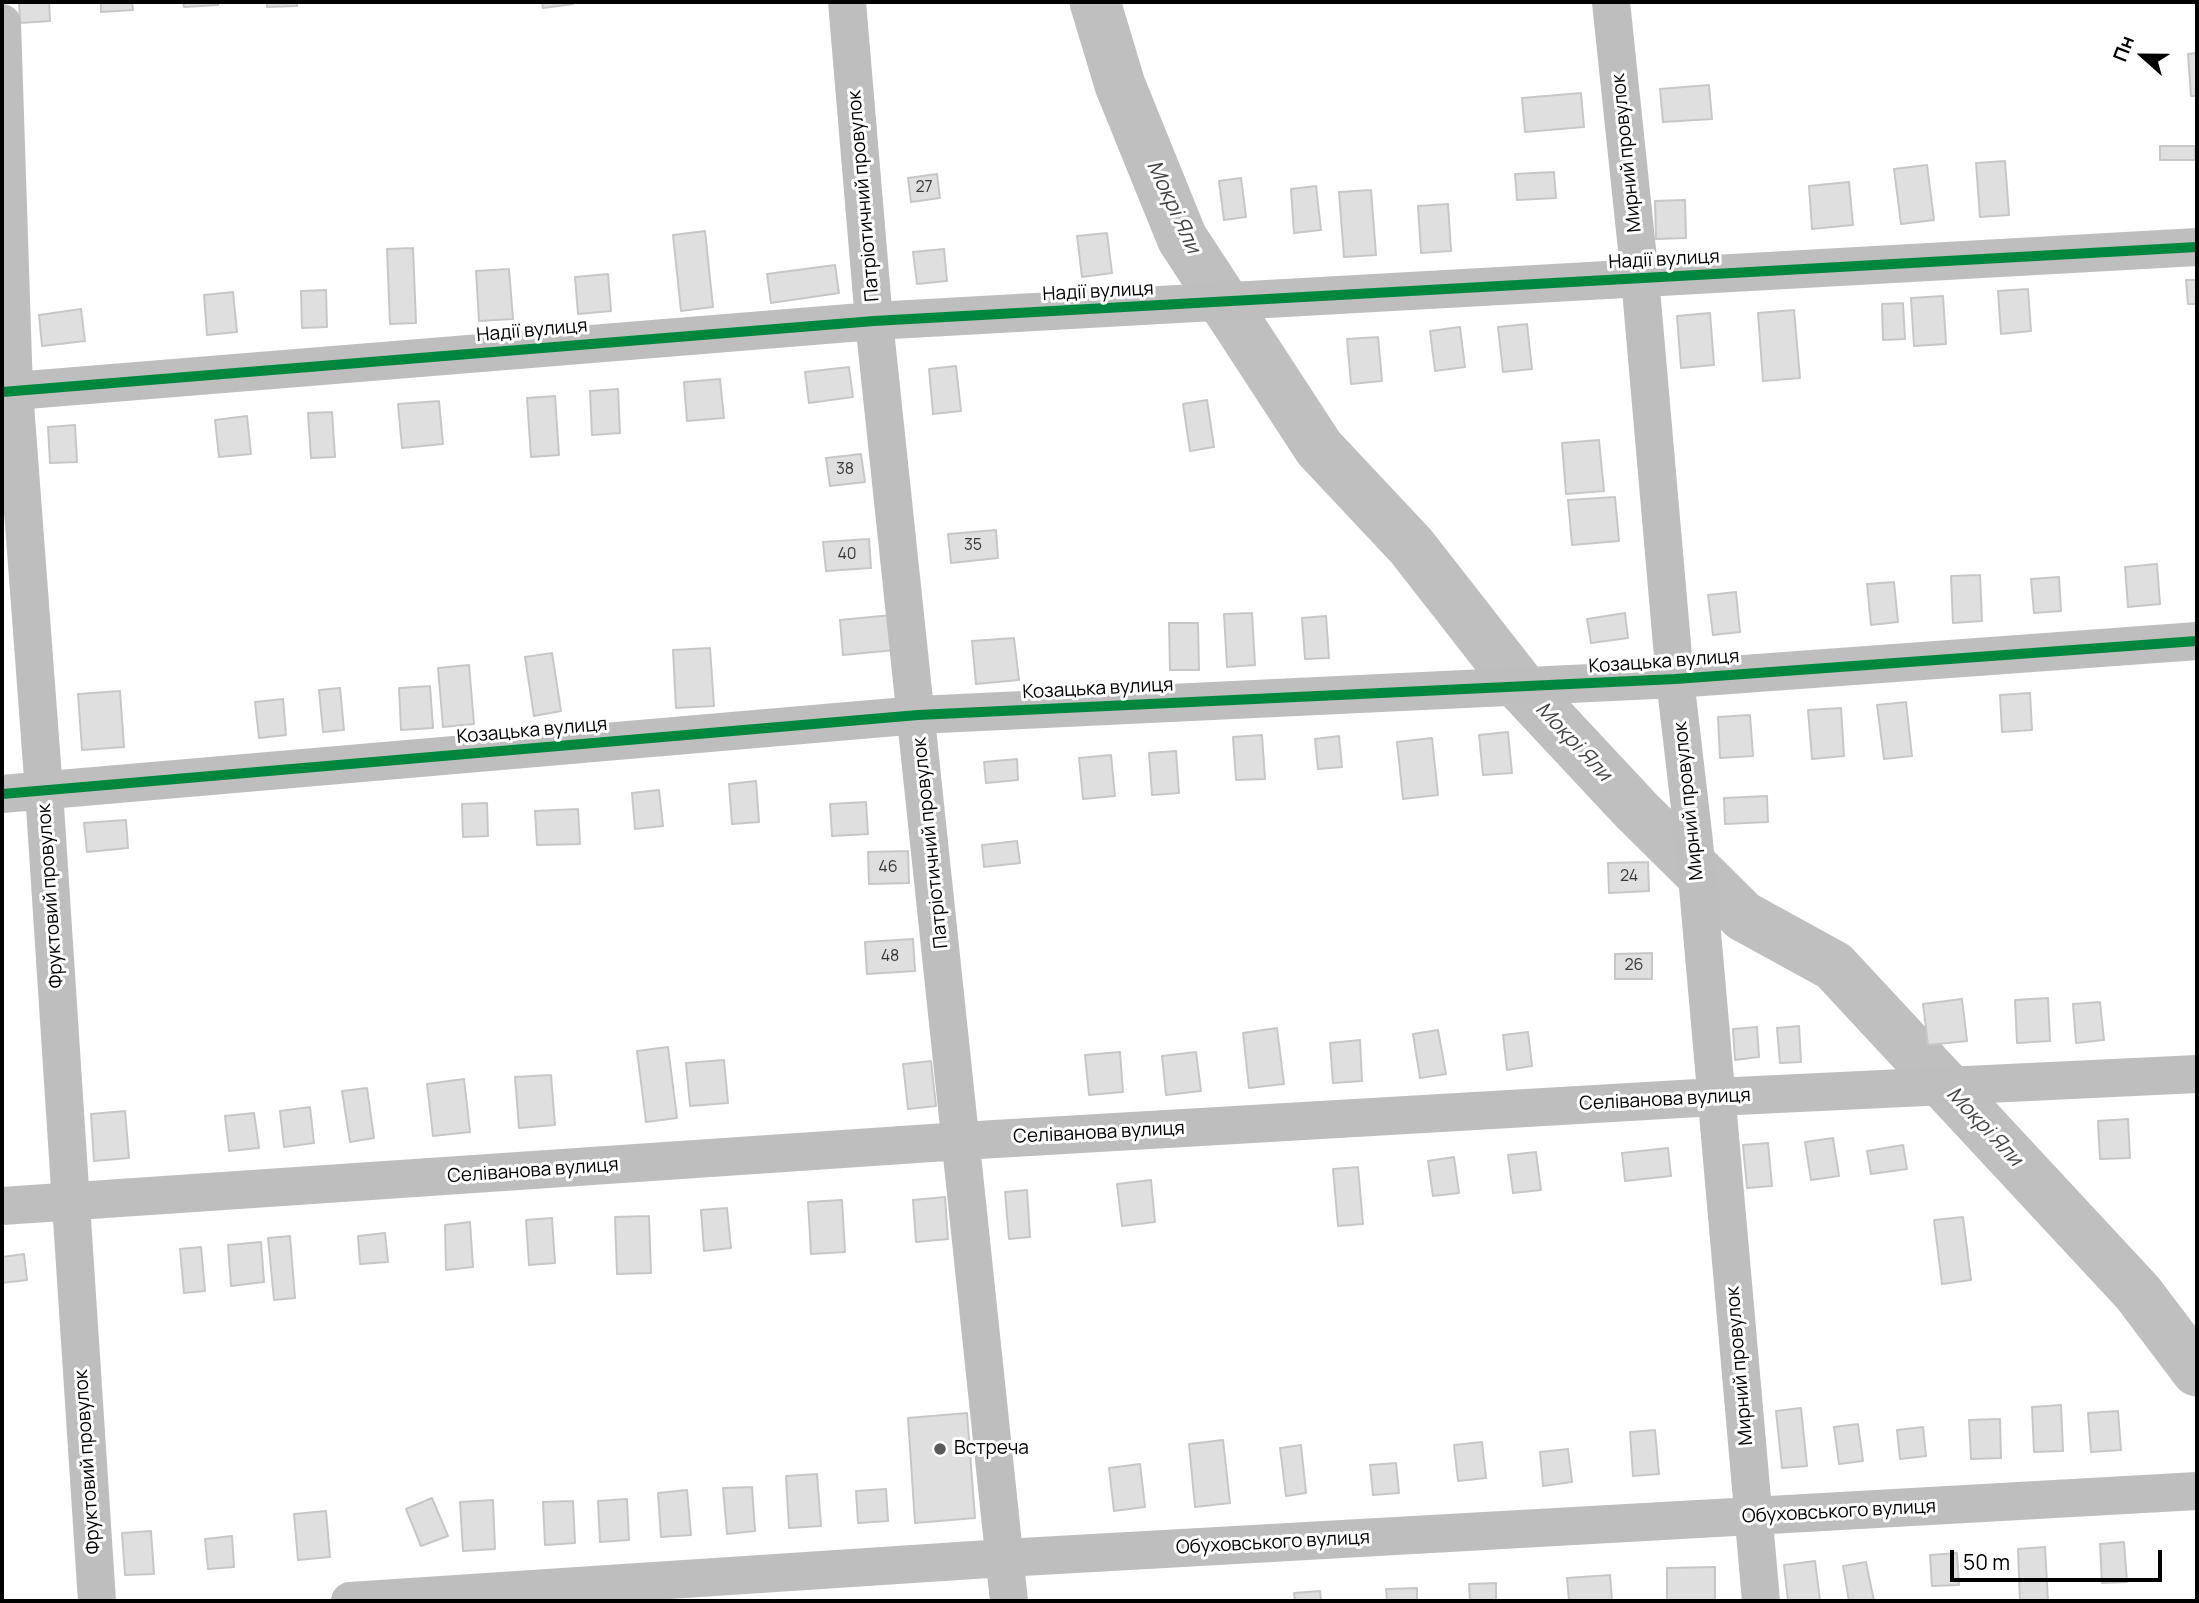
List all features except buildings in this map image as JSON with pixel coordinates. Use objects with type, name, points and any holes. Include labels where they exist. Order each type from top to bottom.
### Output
[{"type":"street","name":"Патріотичний провулок","points":[[847,2],[874,321],[918,715],[1009,1601]]},
{"type":"street","name":"Мирний провулок","points":[[1611,2],[1640,278],[1675,679],[1694,842],[1761,1601]]},
{"type":"street","name":"Фруктовий провулок","points":[[2,23],[8,391],[44,791],[97,1601]]},
{"type":"street","name":"Надії вулиця","points":[[8,391],[874,321],[2197,247]]},
{"type":"street","name":"Козацька вулиця","points":[[2,794],[918,715],[1675,679],[2197,641]]},
{"type":"street","name":"Селіванова вулиця","points":[[2,1206],[961,1141],[1716,1097],[2197,1074]]},
{"type":"street","name":"Обуховського вулиця","points":[[350,1601],[1004,1558],[2197,1490]]},
{"type":"waterway","name":"Мокрі Яли","points":[[1095,2],[1120,85],[1182,238],[1319,448],[1411,546],[1522,688],[1636,810],[1743,916],[1834,966],[2138,1293],[2197,1371]]},
{"type":"cycle path","points":[[2,392],[874,321],[2197,247]]},
{"type":"cycle path","points":[[2,794],[918,715],[1675,679],[2197,641]]},
{"type":"place","name":"Встреча","points":[[940,1449]]}]
